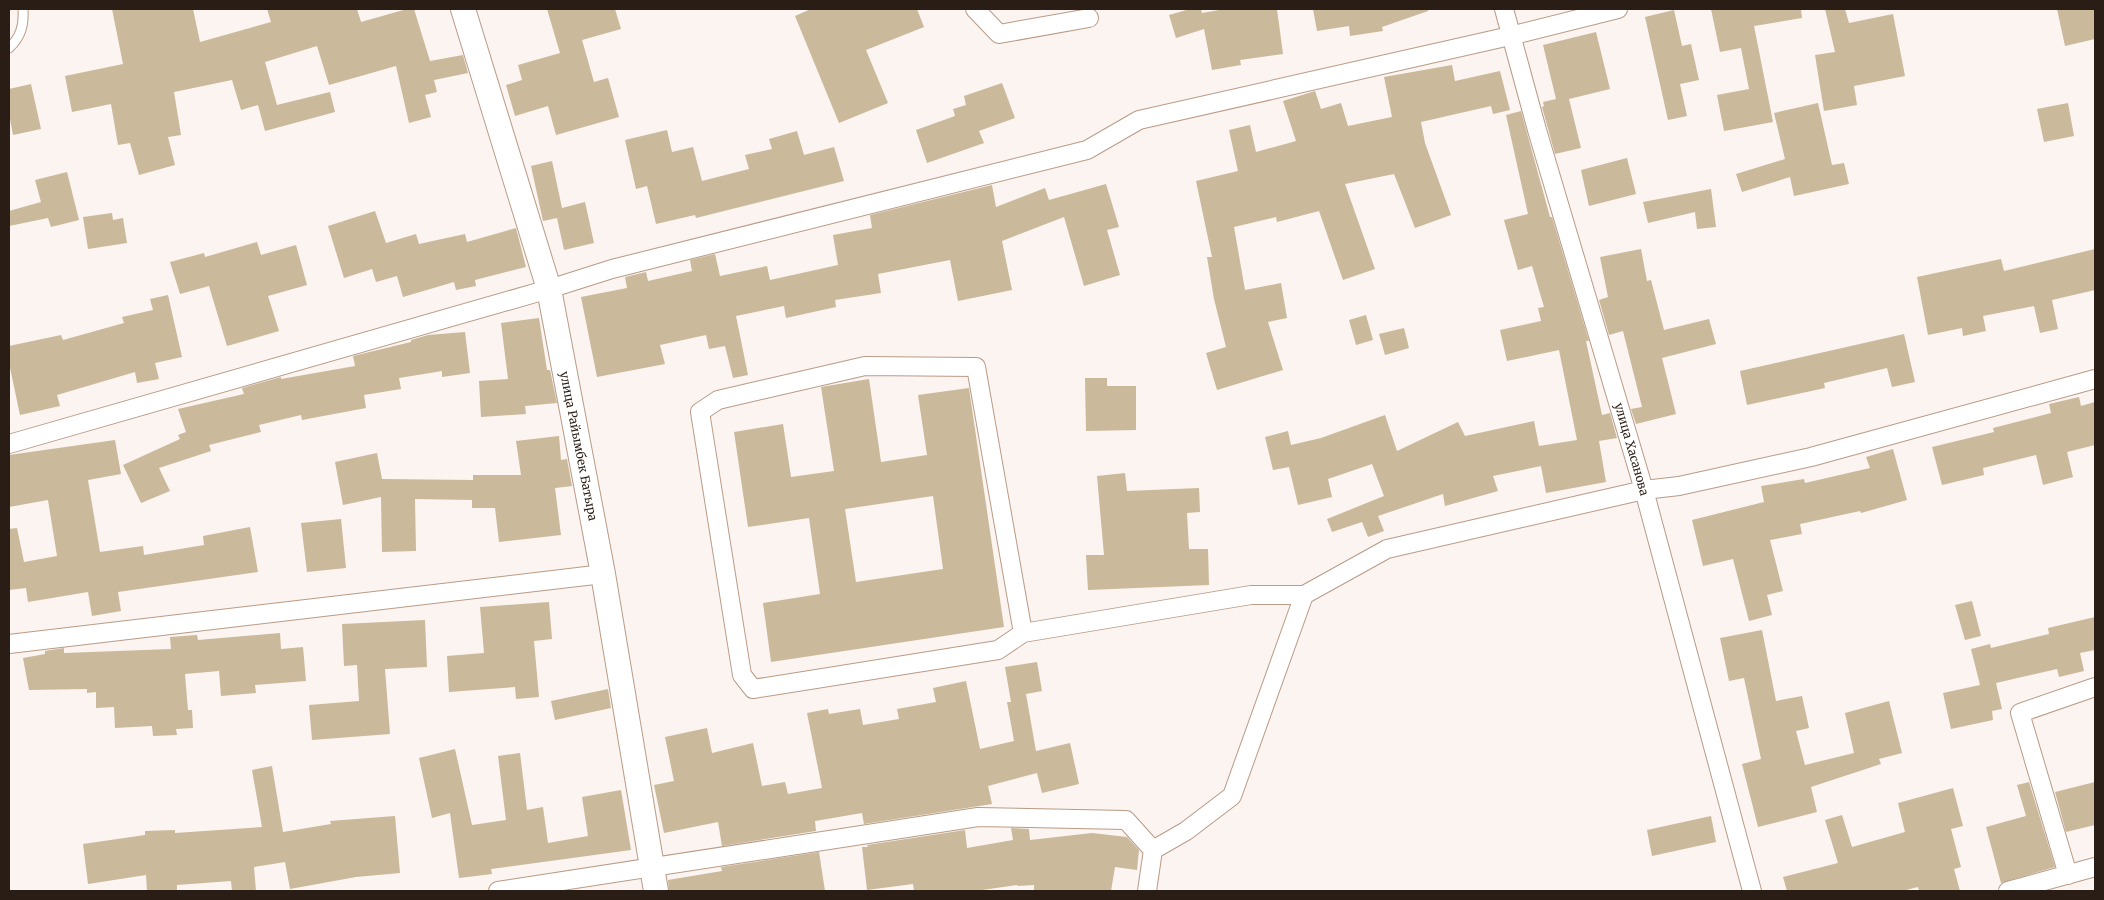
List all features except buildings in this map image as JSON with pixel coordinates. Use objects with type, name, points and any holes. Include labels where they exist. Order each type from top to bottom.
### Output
[{"type":"street","name":"улица Райымбек Батыра","points":[[463,9],[549,289],[603,574],[654,866],[656,891]]},
{"type":"street","points":[[975,9],[999,34],[1089,18]]},
{"type":"street","name":"улица Хасанова","points":[[1504,9],[1510,36],[1644,490],[1752,891]]},
{"type":"street","points":[[9,444],[549,289],[612,269],[1086,150],[1139,120],[1510,36],[1618,9]]},
{"type":"street","points":[[1023,633],[976,367],[866,366],[718,400],[700,412],[742,675],[753,689],[998,650],[1023,633],[1251,595],[1304,595],[1387,549],[1644,490],[1679,486],[1811,457],[2095,379]]},
{"type":"street","points":[[9,644],[603,574]]},
{"type":"street","points":[[1153,850],[1186,831],[1232,796],[1304,595]]},
{"type":"street","points":[[2068,875],[2020,713],[2095,687]]},
{"type":"street","points":[[498,891],[978,817],[1126,820],[1153,850]]},
{"type":"street","points":[[1147,891],[1153,850]]},
{"type":"street","points":[[2008,891],[2095,867]]},
{"type":"lane","points":[[9,48],[18,39],[24,20],[23,9]]}]
